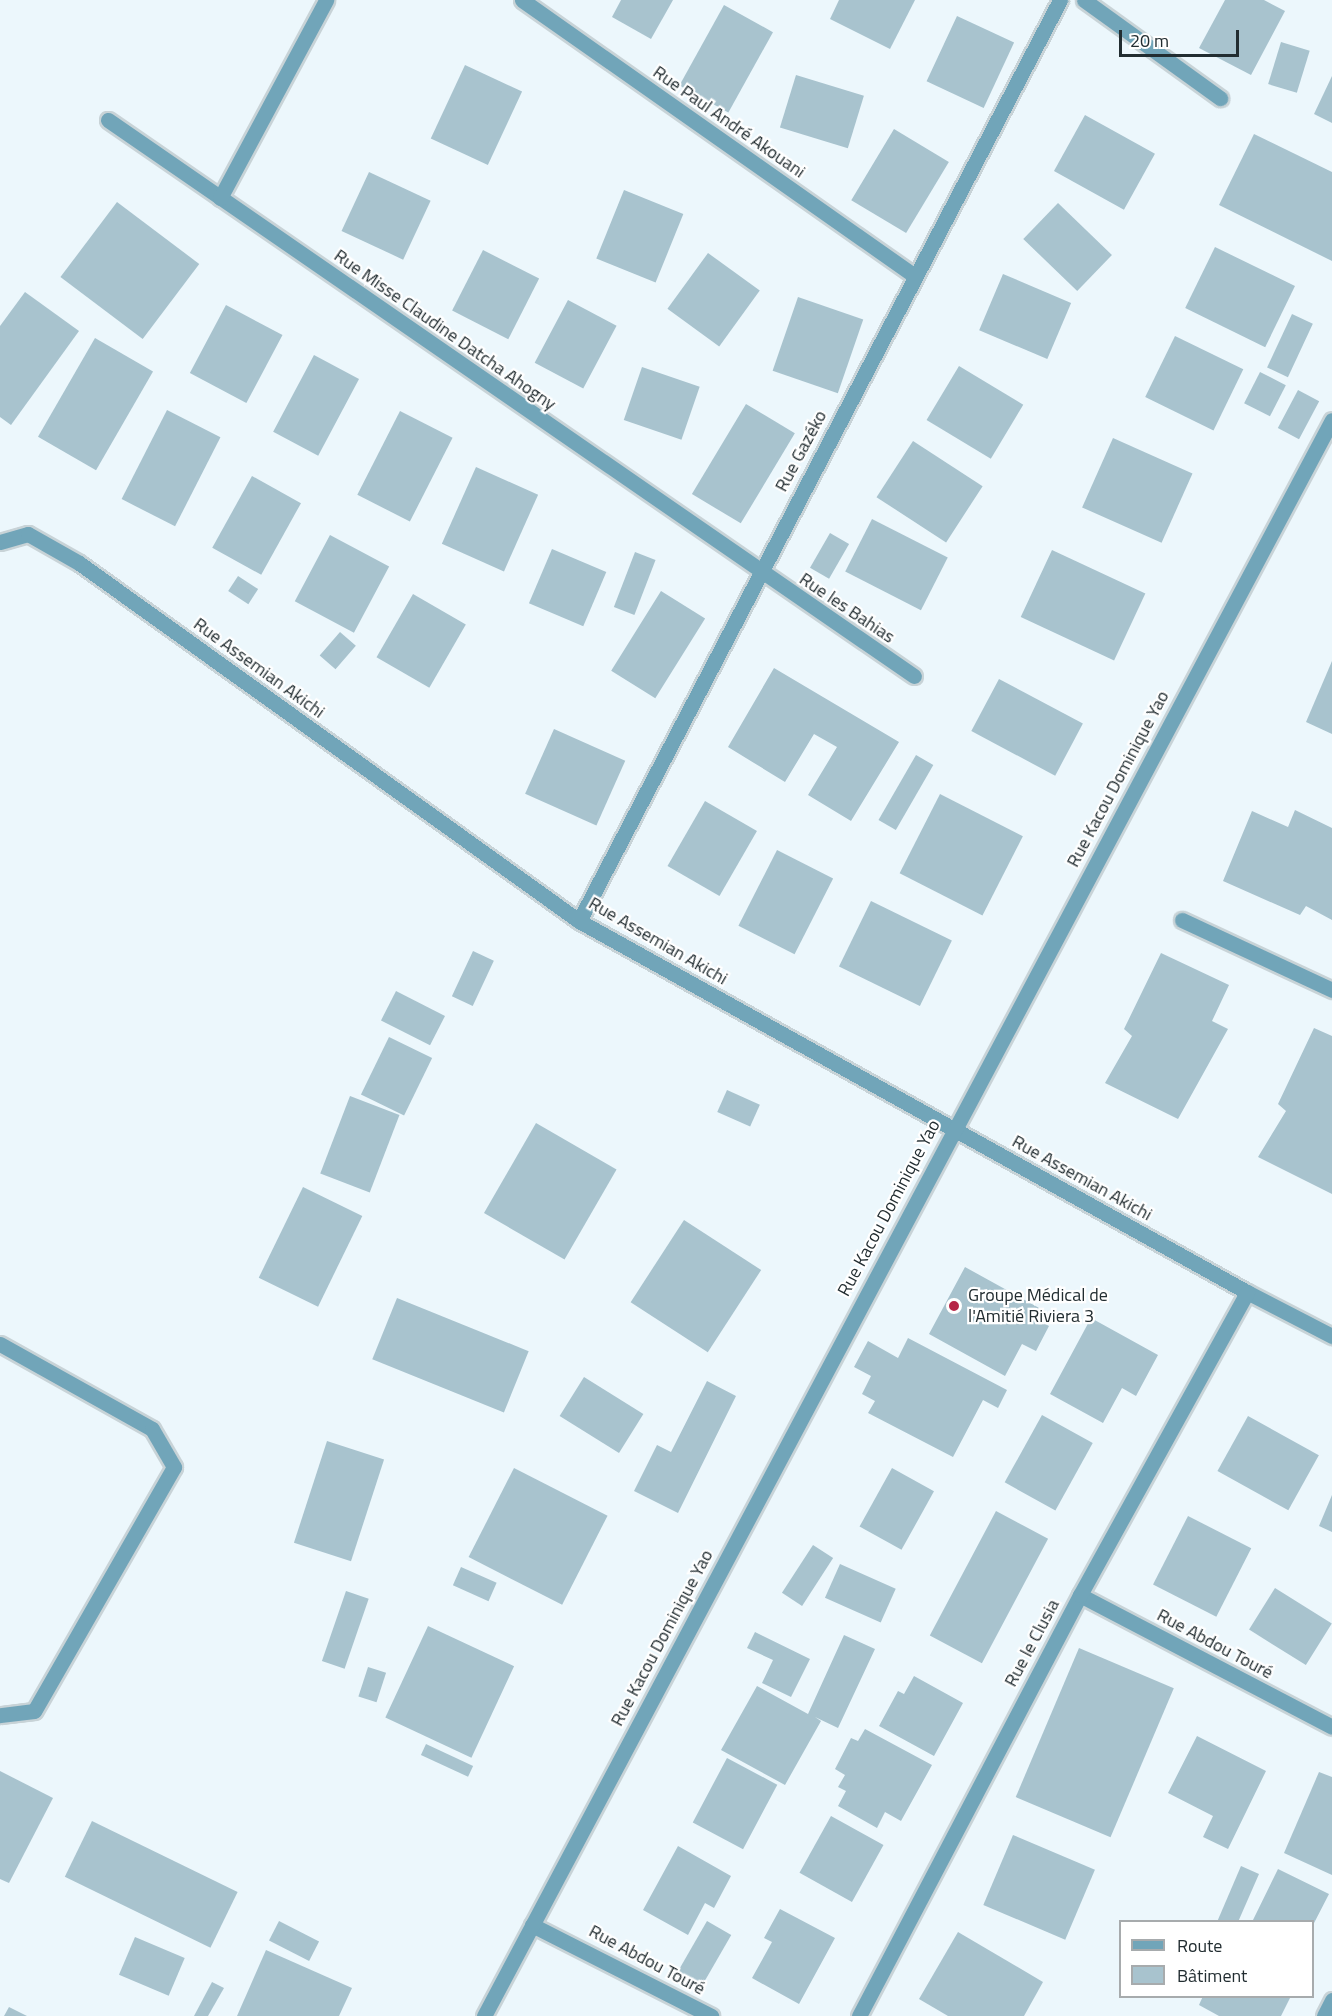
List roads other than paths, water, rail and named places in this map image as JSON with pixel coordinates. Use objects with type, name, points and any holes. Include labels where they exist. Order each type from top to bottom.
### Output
[{"type":"street","points":[[220,198],[326,0]]},
{"type":"street","name":"Rue Paul André Akouani","points":[[522,0],[914,276]]},
{"type":"street","name":"Rue Gazéko","points":[[579,921],[759,572],[1060,0]]},
{"type":"street","points":[[1083,0],[1220,98]]},
{"type":"street","name":"Rue Misse Claudine Datcha Ahogny","points":[[108,120],[759,572]]},
{"type":"street","name":"Rue Kacou Dominique Yao","points":[[484,2016],[1332,420]]},
{"type":"street","name":"Rue Assemian Akichi","points":[[0,542],[28,534],[79,563],[579,921],[1247,1292],[1332,1336]]},
{"type":"street","name":"Rue les Bahias","points":[[759,572],[914,676]]},
{"type":"street","points":[[1182,920],[1332,990]]},
{"type":"street","name":"Rue le Clusia","points":[[859,2016],[1080,1595],[1247,1292]]},
{"type":"street","points":[[0,1344],[152,1429],[174,1467],[34,1712],[0,1715]]},
{"type":"street","name":"Rue Abdou Touré","points":[[1080,1595],[1332,1727]]},
{"type":"street","name":"Rue Abdou Touré","points":[[532,1925],[711,2016]]},
{"type":"street","points":[[1324,2016],[1332,2000]]},
{"type":"place","name":"Groupe Médical de l'Amitié Riviera 3","points":[[954,1306]]}]
